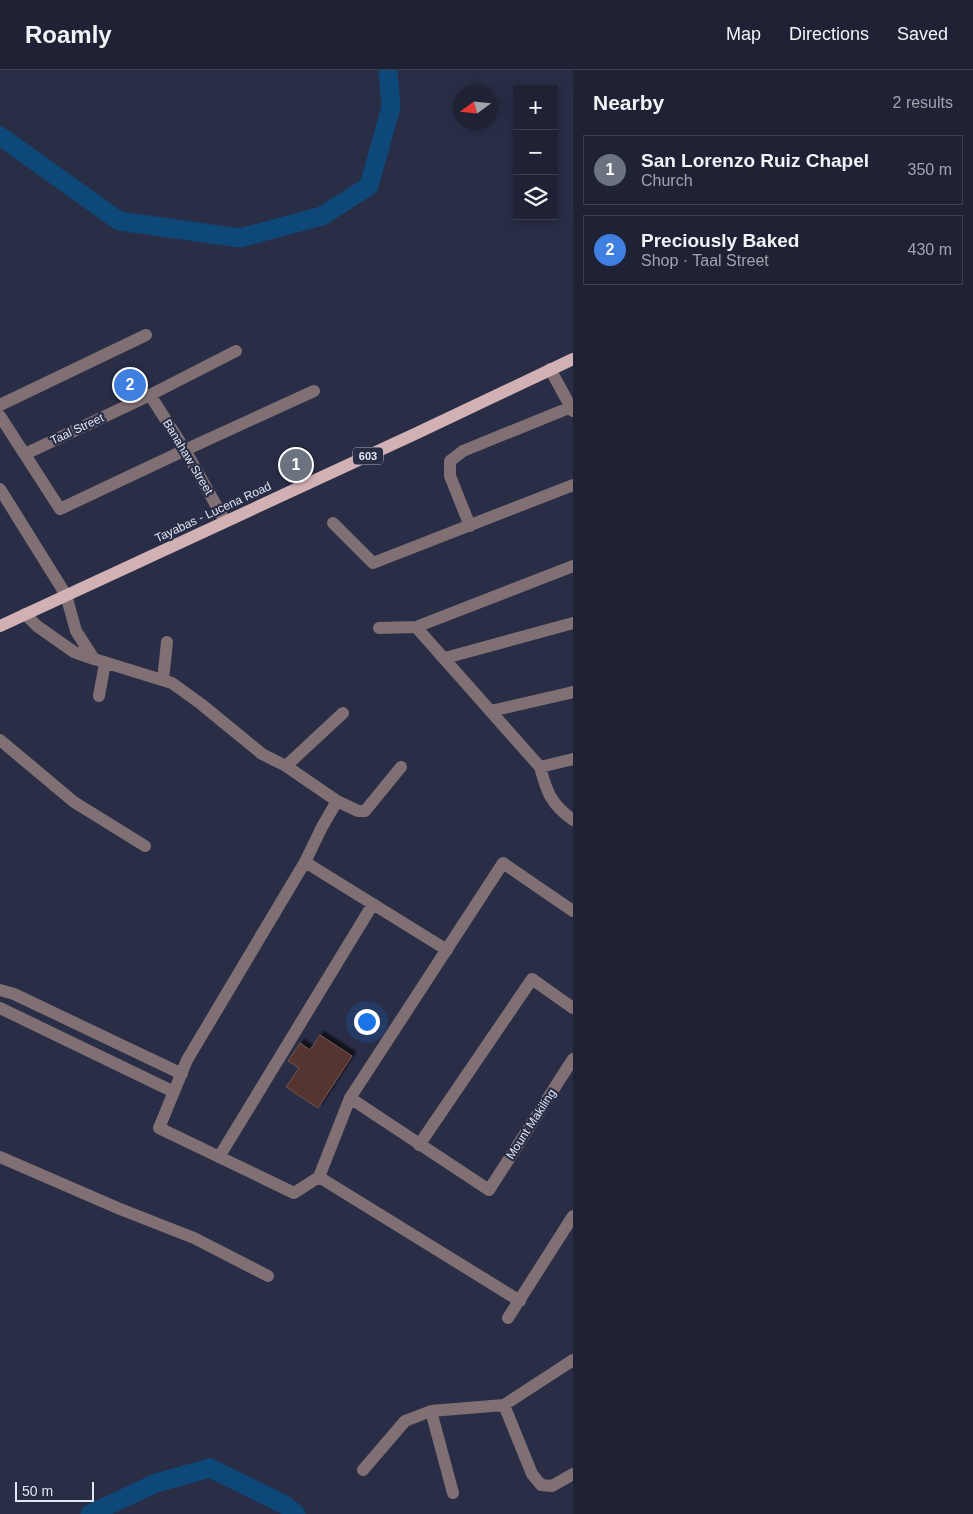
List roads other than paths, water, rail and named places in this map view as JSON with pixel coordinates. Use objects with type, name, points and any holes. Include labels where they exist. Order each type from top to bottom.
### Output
[{"type":"main road","name":"Tayabas - Lucena Road","points":[[0,626],[417,434],[573,359]]},
{"type":"street","points":[[0,405],[146,335]]},
{"type":"street","name":"Taal Street","points":[[25,454],[150,395],[236,351]]},
{"type":"street","points":[[470,526],[450,476],[450,461],[463,451],[572,409],[550,369]]},
{"type":"street","points":[[0,416],[60,509],[314,391]]},
{"type":"street","name":"Banahaw Street","points":[[150,395],[185,450],[225,521]]},
{"type":"street","points":[[333,523],[373,563],[573,485]]},
{"type":"street","points":[[0,489],[66,595],[76,631],[100,661],[99,696]]},
{"type":"street","points":[[378,628],[416,627],[573,566]]},
{"type":"street","points":[[25,614],[38,626],[74,652],[172,683],[262,754],[286,766],[324,794],[358,811],[365,811],[401,767]]},
{"type":"street","points":[[445,658],[573,623]]},
{"type":"street","points":[[416,627],[540,767],[546,789],[553,802],[573,820]]},
{"type":"street","points":[[163,680],[167,642]]},
{"type":"street","points":[[491,711],[573,692]]},
{"type":"street","points":[[286,766],[343,713]]},
{"type":"street","points":[[0,740],[74,802],[145,846]]},
{"type":"street","points":[[540,767],[573,759]]},
{"type":"street","points":[[337,801],[305,862],[187,1060],[159,1128],[294,1193],[319,1177],[350,1098],[503,863],[573,911]]},
{"type":"street","points":[[305,862],[447,950]]},
{"type":"street","points":[[219,1157],[373,904]]},
{"type":"street","points":[[350,1098],[419,1145],[532,979],[573,1008]]},
{"type":"street","points":[[0,990],[14,994],[182,1074]]},
{"type":"street","points":[[0,1008],[174,1092]]},
{"type":"street","name":"Mount Makiling","points":[[419,1145],[489,1190],[573,1059]]},
{"type":"street","points":[[0,1157],[120,1209],[194,1238],[268,1276]]},
{"type":"street","points":[[319,1177],[520,1301]]},
{"type":"street","points":[[508,1318],[573,1216]]},
{"type":"street","points":[[363,1470],[405,1421],[432,1411],[504,1405],[573,1360]]},
{"type":"street","points":[[504,1405],[532,1474],[541,1485],[552,1486],[573,1474]]},
{"type":"street","points":[[432,1411],[453,1494]]},
{"type":"waterway","points":[[0,136],[119,221],[240,238],[322,216],[369,186],[391,107],[388,70]]},
{"type":"waterway","points":[[90,1514],[156,1483],[210,1468],[285,1505],[296,1514]]},
{"type":"place","name":"Preciously Baked","points":[[130,385]]},
{"type":"place","name":"San Lorenzo Ruiz Chapel","points":[[296,465]]}]
